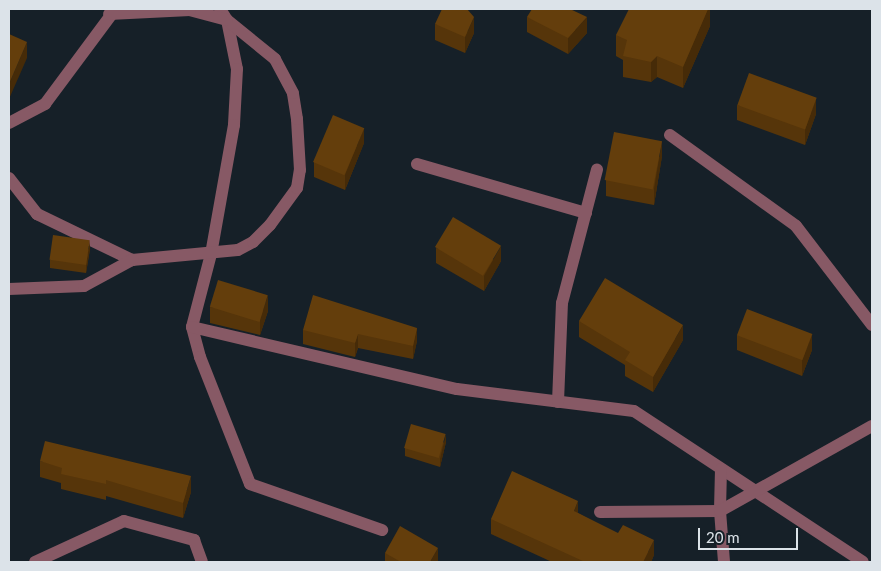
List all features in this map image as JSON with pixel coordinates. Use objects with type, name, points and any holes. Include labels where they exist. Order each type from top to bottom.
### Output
[{"type":"street","points":[[9,123],[45,104],[113,12],[190,10],[223,14],[276,59],[293,92],[297,119],[300,170],[296,188],[260,235],[238,250],[132,260],[84,286],[9,289]]},
{"type":"street","points":[[223,14],[237,69],[234,125],[211,254],[192,327],[209,385],[250,484],[382,530]]},
{"type":"street","points":[[670,135],[796,226],[872,326]]},
{"type":"street","points":[[417,164],[586,213]]},
{"type":"street","points":[[558,402],[562,303],[597,170]]},
{"type":"street","points":[[9,178],[37,214],[132,260]]},
{"type":"street","points":[[192,327],[457,389],[634,411],[863,562]]},
{"type":"street","points":[[600,512],[720,511],[872,426]]},
{"type":"street","points":[[721,468],[720,511],[724,562]]},
{"type":"street","points":[[35,562],[124,521],[194,540],[202,562]]},
{"type":"building","points":[[442,9],[467,9],[474,17],[465,37],[435,24]]},
{"type":"building","points":[[532,9],[570,9],[587,17],[568,38],[527,17]]},
{"type":"building","points":[[629,9],[708,9],[683,67],[657,56],[651,62],[623,56],[627,40],[616,35]]},
{"type":"building","points":[[9,34],[27,42],[9,84]]},
{"type":"building","points":[[749,73],[817,98],[805,130],[737,105]]},
{"type":"building","points":[[333,115],[364,128],[344,175],[313,162]]},
{"type":"building","points":[[614,132],[662,141],[653,189],[605,180]]},
{"type":"building","points":[[453,217],[501,246],[483,276],[435,247]]},
{"type":"building","points":[[53,235],[90,240],[86,265],[50,260]]},
{"type":"building","points":[[605,278],[683,325],[653,377],[625,360],[630,352],[579,321]]},
{"type":"building","points":[[218,280],[268,295],[260,322],[210,307]]},
{"type":"building","points":[[313,295],[417,328],[413,346],[358,334],[355,343],[303,330]]},
{"type":"building","points":[[747,309],[812,334],[802,360],[737,335]]},
{"type":"building","points":[[411,424],[446,434],[439,458],[404,448]]},
{"type":"building","points":[[45,441],[191,476],[183,503],[106,480],[106,484],[61,474],[62,468],[40,461]]},
{"type":"building","points":[[512,471],[578,501],[574,511],[618,533],[623,525],[654,540],[643,562],[585,562],[491,519]]},
{"type":"building","points":[[400,526],[438,548],[430,562],[401,562],[385,553]]}]
